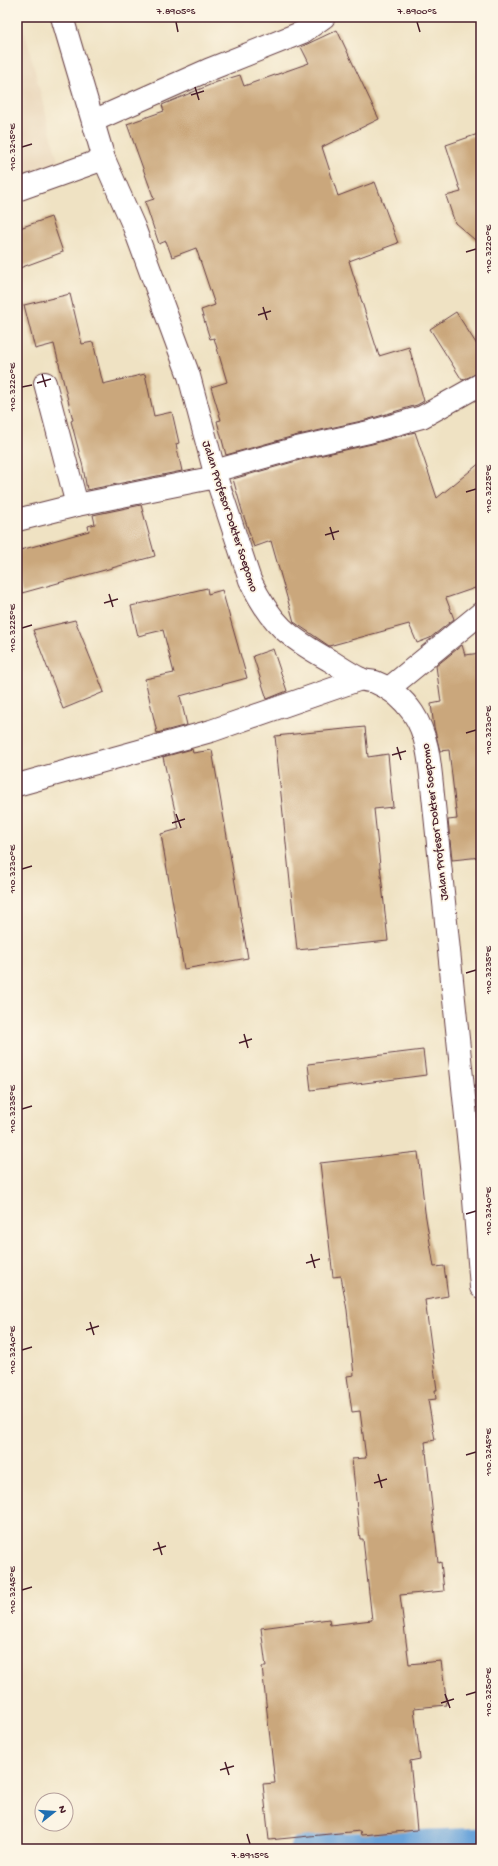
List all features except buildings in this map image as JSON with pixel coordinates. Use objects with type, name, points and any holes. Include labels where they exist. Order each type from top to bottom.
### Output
[{"type":"street","name":"Jalan Profesor Dokter Soepomo","points":[[62,17],[104,159],[134,227],[189,376],[215,474],[250,580],[264,607],[275,622],[304,646],[362,679],[374,682],[388,689],[412,712],[424,737],[428,759],[476,1174],[481,1287]]},
{"type":"street","points":[[93,121],[208,70],[302,32],[324,17]]},
{"type":"street","points":[[17,190],[104,159]]},
{"type":"street","points":[[46,383],[77,506]]},
{"type":"street","points":[[17,520],[215,474],[297,448],[369,432],[422,417],[481,384]]},
{"type":"street","points":[[388,689],[481,613]]},
{"type":"street","points":[[18,782],[211,731],[362,679]]},
{"type":"shaded area","points":[[17,17],[21,17],[60,169],[17,181]]},
{"type":"waterway","points":[[304,1849],[481,1842]]}]
